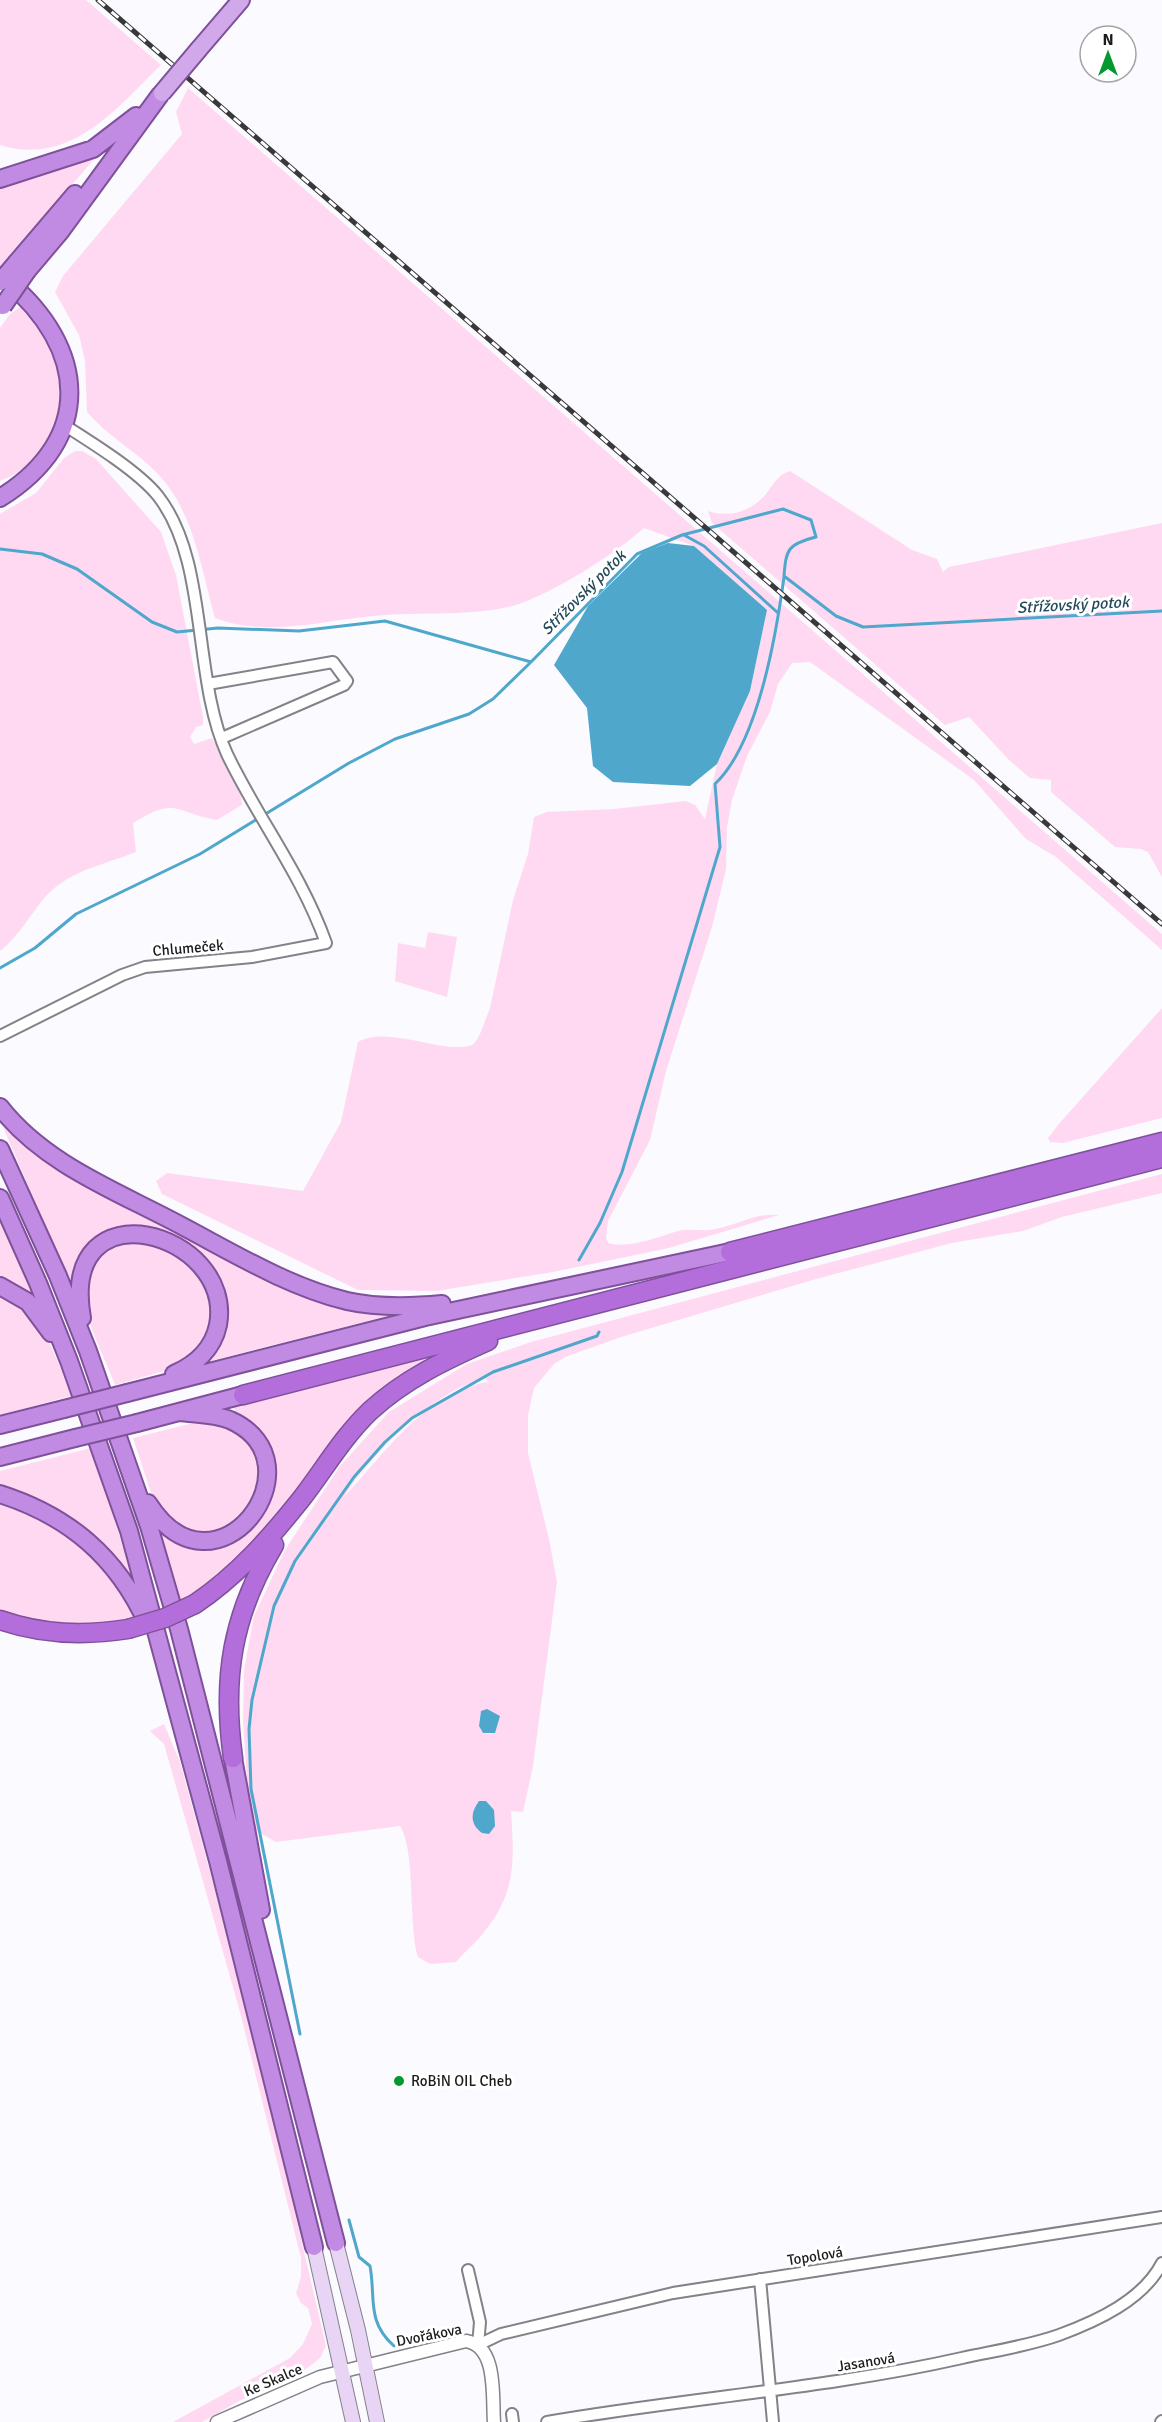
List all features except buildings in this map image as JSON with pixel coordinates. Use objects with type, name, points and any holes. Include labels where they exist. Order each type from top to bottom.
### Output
[{"type":"highway","points":[[0,179],[93,149],[113,136],[161,94]]},
{"type":"highway","points":[[0,282],[22,267],[60,232],[161,94]]},
{"type":"highway","points":[[1,306],[22,267]]},
{"type":"highway","points":[[0,275],[38,310],[56,335],[62,349],[69,391],[64,425],[54,448],[24,482],[0,498]]},
{"type":"highway","points":[[0,490],[38,467]]},
{"type":"highway","points":[[0,1107],[27,1137],[83,1174],[262,1267],[327,1295],[368,1305],[428,1306],[559,1287]]},
{"type":"highway","points":[[0,1425],[425,1317],[730,1252],[1162,1142]]},
{"type":"highway","points":[[0,1149],[58,1276],[136,1484],[179,1629],[336,2243]]},
{"type":"highway","points":[[0,1457],[1162,1158]]},
{"type":"highway","points":[[0,1198],[38,1282],[69,1361],[129,1531],[218,1861],[314,2247]]},
{"type":"highway","points":[[88,1351],[78,1299],[79,1280],[83,1266],[100,1245],[122,1235],[151,1236],[177,1246],[198,1264],[211,1283],[218,1305],[218,1324],[211,1344],[203,1356],[181,1371],[127,1393]]},
{"type":"highway","points":[[0,1286],[28,1302],[69,1361]]},
{"type":"highway","points":[[0,1620],[33,1629],[73,1635],[128,1629],[165,1618],[195,1604],[243,1567],[302,1497],[352,1431],[394,1391],[418,1374],[443,1361],[535,1321]]},
{"type":"highway","points":[[136,1484],[162,1523],[179,1536],[196,1541],[211,1541],[228,1535],[245,1525],[260,1505],[267,1483],[266,1470],[260,1448],[252,1437],[231,1421],[180,1412]]},
{"type":"highway","points":[[0,1494],[41,1509],[63,1521],[104,1554],[132,1594],[166,1664]]},
{"type":"highway","points":[[278,2017],[270,1951],[233,1758],[228,1689],[235,1636],[257,1573],[302,1497]]},
{"type":"main road","points":[[161,94],[241,0]]},
{"type":"main road","points":[[336,2243],[366,2364],[377,2422]]},
{"type":"main road","points":[[314,2247],[353,2422]]},
{"type":"street","points":[[64,425],[113,458],[158,496],[183,542],[212,708],[222,738],[344,685],[347,681],[333,662],[208,684]]},
{"type":"street","name":"Chlumeček","points":[[0,1036],[122,975],[145,967],[252,957],[326,943],[300,881],[227,753],[222,738]]},
{"type":"street","name":"Topolová","points":[[478,2345],[501,2334],[645,2299],[1162,2217]]},
{"type":"street","name":"Jasanová","points":[[547,2422],[889,2374],[1050,2338],[1084,2325],[1134,2296],[1152,2280],[1162,2264]]},
{"type":"street","points":[[468,2270],[480,2322],[478,2345]]},
{"type":"street","points":[[760,2279],[773,2422]]},
{"type":"street","name":"Dvořákova","points":[[342,2370],[458,2342],[478,2345],[489,2362],[495,2422]]},
{"type":"street","name":"Ke Skalce","points":[[221,2421],[276,2395],[342,2370]]},
{"type":"shaded area","points":[[0,0],[86,0],[161,65],[109,115],[90,130],[70,141],[48,148],[25,150],[0,145]]},
{"type":"shaded area","points":[[188,88],[1162,934],[1162,950],[1056,857],[1026,839],[974,780],[810,662],[792,663],[778,684],[770,712],[747,756],[732,800],[727,827],[726,869],[712,927],[666,1071],[650,1140],[608,1221],[606,1238],[608,1243],[634,1243],[678,1231],[710,1230],[753,1217],[779,1215],[669,1248],[553,1272],[436,1291],[358,1290],[162,1194],[156,1181],[167,1173],[303,1191],[341,1122],[358,1042],[371,1037],[385,1037],[449,1047],[474,1044],[490,1008],[513,900],[528,854],[534,817],[547,812],[614,809],[686,801],[695,805],[705,819],[717,764],[750,691],[767,610],[694,546],[644,528],[618,549],[573,578],[527,601],[495,610],[387,615],[279,627],[257,627],[215,618],[195,541],[170,488],[149,465],[103,429],[87,412],[85,361],[79,335],[55,292],[63,276],[182,134],[176,112]]},
{"type":"shaded area","points":[[97,156],[0,267],[0,187]]},
{"type":"shaded area","points":[[23,305],[40,327],[57,360],[61,404],[57,421],[41,451],[16,474],[0,481],[0,328],[10,314]]},
{"type":"shaded area","points":[[75,451],[82,451],[96,459],[161,532],[176,575],[203,717],[203,725],[196,727],[190,737],[194,744],[212,738],[241,796],[242,805],[217,820],[175,808],[167,808],[158,810],[133,823],[136,852],[89,868],[58,886],[48,894],[14,938],[0,951],[0,514],[36,493],[64,458]]},
{"type":"shaded area","points":[[790,471],[912,550],[937,559],[943,572],[949,567],[1162,523],[1162,877],[1148,852],[1141,849],[1115,847],[1051,792],[1051,780],[1030,778],[1008,759],[969,717],[945,725],[712,523],[708,511],[724,514],[747,509],[760,500],[779,478]]},
{"type":"shaded area","points":[[428,932],[457,937],[447,997],[395,981],[398,943],[425,948]]},
{"type":"shaded area","points":[[1162,1008],[1162,1118],[1063,1143],[1050,1142],[1048,1138],[1058,1125]]},
{"type":"shaded area","points":[[0,1120],[35,1152],[276,1280],[387,1313],[388,1316],[206,1362],[224,1335],[228,1307],[218,1279],[199,1255],[173,1236],[143,1227],[114,1229],[89,1246],[71,1279],[68,1279]]},
{"type":"shaded area","points":[[1162,1174],[1162,1193],[1062,1217],[1023,1231],[952,1243],[816,1279],[621,1337],[565,1357],[554,1364],[534,1388],[528,1415],[528,1453],[557,1582],[533,1766],[523,1812],[511,1811],[513,1860],[511,1874],[503,1902],[478,1939],[456,1962],[430,1964],[418,1957],[413,1926],[408,1852],[400,1826],[276,1842],[255,1830],[247,1780],[243,1722],[244,1670],[254,1616],[285,1550],[340,1466],[389,1412],[467,1364],[531,1342]],"holes":[[[486,1379],[489,1382],[467,1387],[446,1397],[426,1411],[391,1444],[344,1497],[387,1444],[426,1409],[467,1384]],[[481,1711],[500,1716],[491,1734],[483,1733],[479,1726]]]},
{"type":"shaded area","points":[[0,1220],[34,1297],[0,1277]]},
{"type":"shaded area","points":[[123,1240],[161,1244],[194,1267],[214,1305],[207,1341],[178,1367],[115,1385],[89,1321],[84,1287],[87,1271],[95,1257]]},
{"type":"shaded area","points":[[0,1291],[14,1299],[36,1322],[53,1350],[71,1396],[0,1415]]},
{"type":"shaded area","points":[[449,1351],[311,1474],[236,1567],[181,1603],[161,1534],[190,1549],[218,1548],[243,1536],[262,1515],[273,1489],[274,1461],[263,1436],[236,1416],[234,1407]]},
{"type":"shaded area","points":[[201,1421],[227,1425],[257,1450],[263,1483],[243,1522],[196,1538],[157,1511],[133,1438]]},
{"type":"shaded area","points":[[91,1448],[133,1578],[105,1547],[74,1521],[39,1501],[0,1486],[0,1471]]},
{"type":"shaded area","points":[[0,1500],[80,1539],[143,1618],[126,1622],[55,1626],[0,1612]]},
{"type":"shaded area","points":[[164,1724],[180,1762],[248,2011],[326,2346],[320,2358],[302,2372],[241,2400],[202,2422],[173,2422],[290,2358],[303,2344],[312,2324],[308,2308],[301,2303],[296,2293],[301,2277],[301,2258],[240,2012],[164,1744],[150,1731]]},
{"type":"water","points":[[668,543],[694,546],[767,610],[750,691],[717,764],[690,786],[613,782],[593,766],[587,708],[554,665],[588,606],[642,553]]},
{"type":"water","points":[[487,1709],[500,1716],[495,1733],[483,1733],[479,1726],[481,1711]]},
{"type":"water","points":[[479,1801],[486,1801],[494,1810],[495,1826],[489,1834],[478,1830],[473,1822],[474,1810]]},
{"type":"waterway","name":"Střížovský potok","points":[[0,549],[42,554],[77,569],[152,622],[177,632],[218,628],[299,631],[385,621],[531,662],[637,554],[682,535],[783,509],[811,520],[816,537],[799,542],[790,549],[784,576],[836,616],[863,627],[1162,611]]},
{"type":"waterway","points":[[684,535],[704,546],[778,613]]},
{"type":"waterway","points":[[579,1260],[600,1223],[622,1172],[720,847],[715,784],[730,766],[754,716],[770,658],[784,577]]},
{"type":"waterway","points":[[0,968],[35,948],[76,914],[200,854],[349,763],[395,739],[469,714],[493,699],[530,663]]},
{"type":"waterway","points":[[300,2034],[251,1789],[249,1729],[252,1700],[274,1606],[295,1561],[354,1477],[385,1442],[412,1418],[493,1372],[597,1336],[599,1332]]},
{"type":"waterway","points":[[349,2220],[359,2257],[370,2266],[374,2309],[379,2327],[394,2346]]},
{"type":"railway","points":[[98,0],[1162,924]]},
{"type":"place","name":"RoBiN OIL Cheb","points":[[399,2081]]}]
